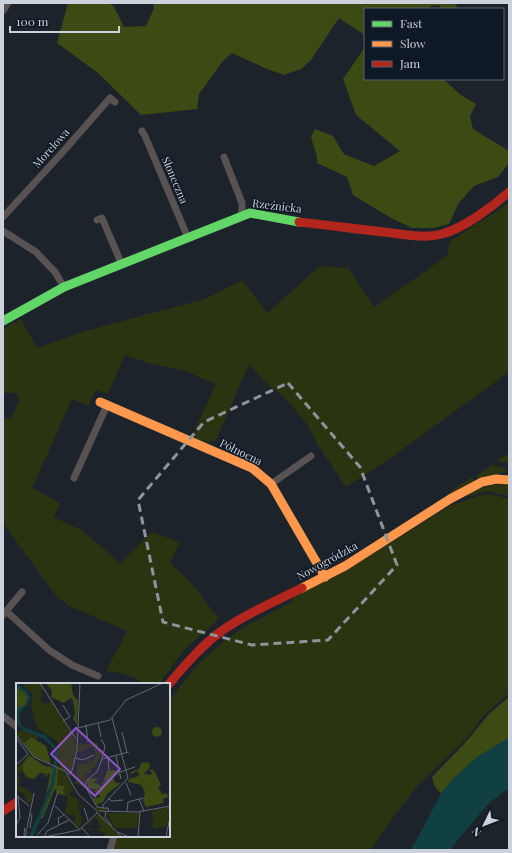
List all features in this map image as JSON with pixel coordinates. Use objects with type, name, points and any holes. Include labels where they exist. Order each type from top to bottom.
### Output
[{"type":"street","points":[[3,11],[8,3]]},
{"type":"street","name":"Morelowa","points":[[3,217],[110,98],[115,102]]},
{"type":"street","name":"Słoneczna","points":[[142,131],[188,238]]},
{"type":"street","points":[[224,157],[242,203],[242,216]]},
{"type":"street","name":"Rzeźnicka","points":[[3,321],[64,287],[250,213],[294,221],[409,235],[433,236],[459,227],[495,204],[509,192]]},
{"type":"street","points":[[97,220],[102,218],[122,265]]},
{"type":"street","points":[[3,232],[36,252],[55,272],[64,287]]},
{"type":"street","points":[[74,478],[103,404]]},
{"type":"street","name":"Północna","points":[[103,404],[252,468],[271,484],[325,577]]},
{"type":"street","points":[[271,484],[311,456]]},
{"type":"street","name":"Nowogródzka","points":[[170,683],[186,664],[219,632],[242,618],[325,577],[366,553],[450,499],[482,482],[496,479],[509,480]]},
{"type":"street","points":[[22,592],[5,613],[49,650],[72,665],[98,676]]},
{"type":"street","points":[[3,716],[16,726]]},
{"type":"street","points":[[3,811],[16,803]]},
{"type":"street","points":[[110,850],[114,837]]},
{"type":"highlighted area","points":[[288,383],[360,467],[397,565],[328,640],[252,645],[163,622],[138,500],[204,422]]},
{"type":"shaded area","points":[[509,203],[509,372],[389,459],[346,487],[316,442],[309,427],[288,401],[265,382],[249,364],[216,440],[210,442],[192,436],[216,384],[185,371],[148,363],[125,355],[108,394],[96,390],[88,406],[72,399],[32,488],[60,503],[54,517],[83,531],[120,563],[152,532],[180,542],[170,563],[193,585],[219,619],[184,650],[160,683],[143,683],[117,672],[106,671],[127,631],[69,606],[57,597],[3,523],[3,418],[11,419],[19,401],[17,393],[3,393],[3,329],[21,319],[37,348],[85,331],[205,299],[242,280],[267,313],[320,266],[348,268],[374,307],[448,254],[449,242]]},
{"type":"shaded area","points":[[509,453],[508,463],[496,461]]},
{"type":"shaded area","points":[[492,465],[507,469],[503,473],[478,479],[476,476]]},
{"type":"shaded area","points":[[472,477],[474,481],[448,495],[447,494]]},
{"type":"shaded area","points":[[501,484],[509,486],[509,496],[488,491],[464,497],[482,488]]},
{"type":"shaded area","points":[[491,494],[509,499],[509,693],[482,717],[459,746],[419,784],[388,824],[371,850],[107,850],[111,837],[170,837],[170,700],[197,665],[224,641],[244,627],[292,602],[293,597],[350,568],[450,506],[478,496]]},
{"type":"shaded area","points":[[509,738],[509,788],[488,804],[451,850],[411,850],[441,794],[453,779],[477,757]]},
{"type":"green space","points":[[68,3],[109,3],[114,7],[124,27],[146,26],[154,8],[153,3],[455,3],[458,8],[441,8],[440,6],[433,5],[429,8],[364,8],[364,34],[339,18],[311,60],[301,69],[284,75],[232,53],[223,61],[199,94],[197,109],[141,115],[98,73],[57,43]]},
{"type":"green space","points":[[364,48],[364,80],[444,80],[461,95],[476,104],[470,116],[473,129],[509,151],[509,163],[498,177],[474,186],[458,204],[449,224],[433,228],[412,228],[391,218],[353,195],[347,177],[317,163],[317,157],[311,137],[315,129],[333,136],[344,154],[374,166],[400,151],[356,115],[343,79]]},
{"type":"green space","points":[[509,697],[509,738],[477,757],[453,779],[441,794],[434,785],[432,777],[465,743],[489,714]]},
{"type":"traffic: fast","points":[[3,321],[64,287],[250,213],[299,222]]},
{"type":"traffic: slow","points":[[100,402],[252,468],[271,484],[325,577]]},
{"type":"traffic: slow","points":[[302,588],[345,566],[450,499],[482,482],[496,479],[509,480]]},
{"type":"traffic: jam","points":[[299,222],[413,236],[428,236],[442,234],[459,227],[486,210],[509,192]]},
{"type":"traffic: jam","points":[[170,683],[201,649],[223,630],[252,613],[302,588]]},
{"type":"traffic: jam","points":[[3,811],[16,803]]}]
